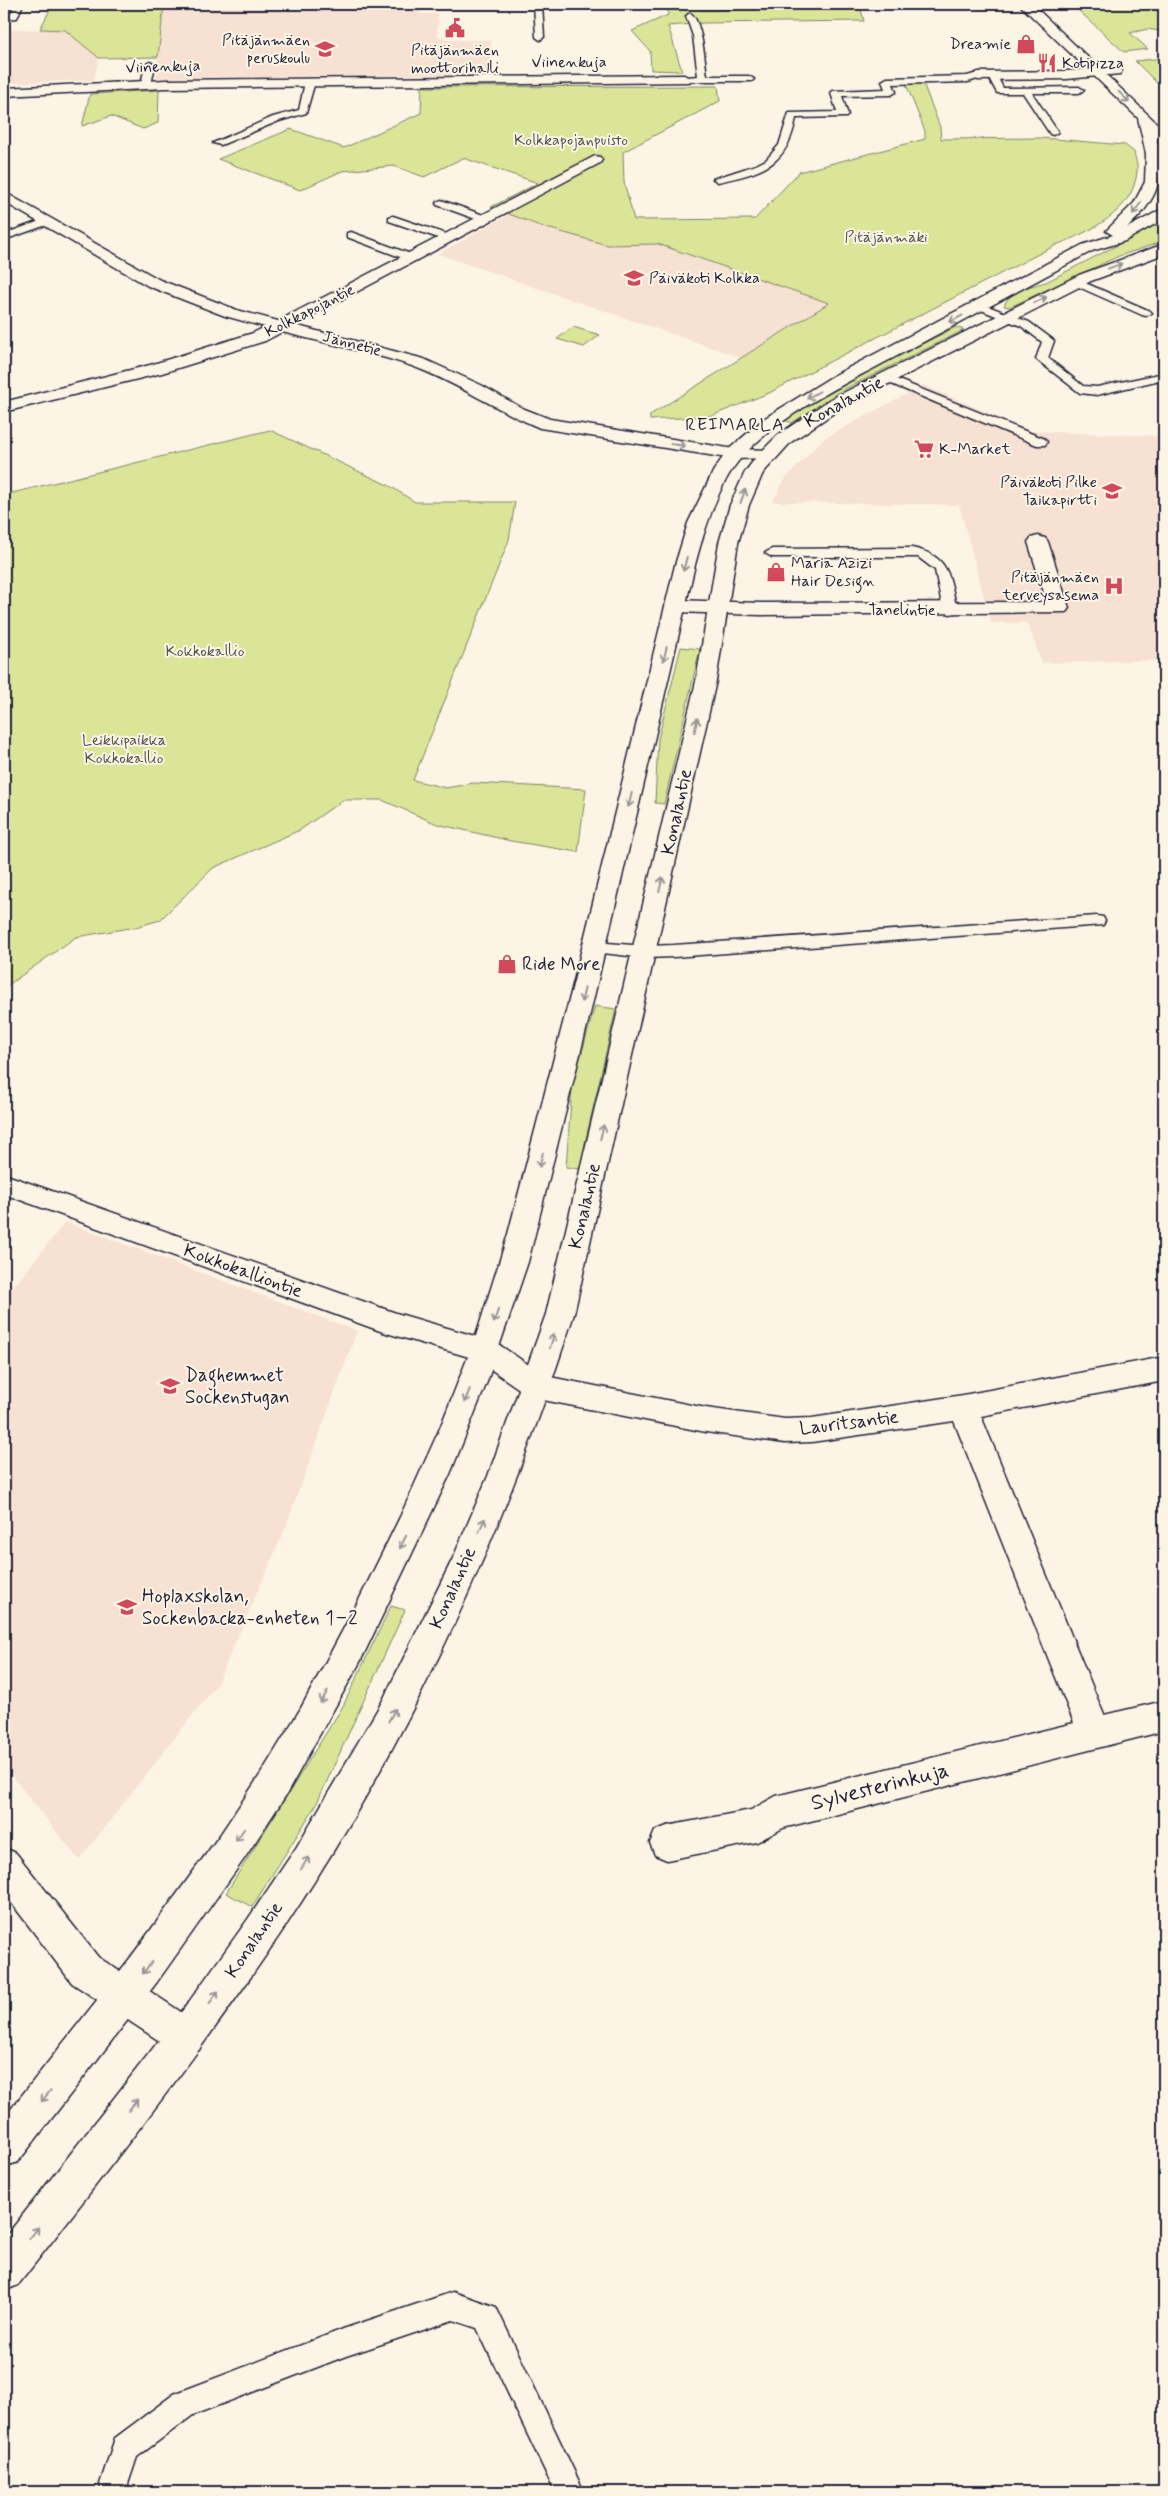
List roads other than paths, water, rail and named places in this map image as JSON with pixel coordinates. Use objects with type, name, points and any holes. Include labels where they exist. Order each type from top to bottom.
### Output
[{"type":"main road","points":[[1025,4],[1142,114],[1164,138]]},
{"type":"main road","points":[[1042,4],[1144,97]]},
{"type":"main road","points":[[978,76],[1115,71]]},
{"type":"main road","name":"Viinenkuja","points":[[4,95],[146,85],[684,79]]},
{"type":"main road","points":[[1087,248],[1123,223],[1152,188],[1155,164],[1153,146],[1142,114]]},
{"type":"main road","name":"Kolkkapojantie","points":[[4,407],[156,369],[259,337],[282,327],[595,160]]},
{"type":"main road","name":"Jännetie","points":[[4,196],[154,283],[231,312],[418,363],[540,422],[567,429],[734,454],[768,454]]},
{"type":"main road","name":"Konalantie","points":[[4,2148],[126,1997],[198,1898],[280,1775],[348,1654],[424,1498],[485,1350],[514,1260],[594,947],[685,565],[697,523],[709,496],[734,454],[748,440],[783,413],[818,392],[1087,248],[1120,238],[1164,213]]},
{"type":"main road","name":"Konalantie","points":[[4,2272],[186,2037],[261,1932],[340,1809],[419,1665],[510,1461],[538,1387],[560,1314],[646,952],[713,644],[729,543],[736,515],[747,486],[768,454],[814,416],[1006,316],[1076,282],[1113,266],[1164,248]]},
{"type":"main road","points":[[1146,255],[1164,253]]},
{"type":"main road","name":"Jännetie","points":[[596,432],[671,430],[703,432],[748,440],[768,454]]},
{"type":"main road","name":"Tanelintie","points":[[676,606],[718,609],[950,610],[1059,608],[1038,542]]},
{"type":"main road","name":"Kokkokalliontie","points":[[4,1184],[386,1322],[485,1350]]},
{"type":"main road","name":"Lauritsantie","points":[[485,1350],[538,1387],[706,1420],[785,1431],[812,1430],[963,1407],[1164,1369]]},
{"type":"main road","points":[[963,1407],[1095,1733]]},
{"type":"main road","name":"Sylvesterinkuja","points":[[667,1843],[757,1825],[776,1813],[1164,1716]]},
{"type":"main road","points":[[4,1865],[85,1970],[186,2037]]},
{"type":"lane","points":[[4,16],[14,16],[19,4]]},
{"type":"lane","points":[[538,4],[540,37]]},
{"type":"lane","points":[[690,16],[698,36],[703,80]]},
{"type":"lane","points":[[146,85],[150,65]]},
{"type":"lane","points":[[924,74],[968,74],[978,76]]},
{"type":"lane","points":[[718,179],[760,168],[774,160],[784,148],[785,141],[790,132],[792,115],[843,115],[836,92],[891,92],[887,81],[968,79],[978,76]]},
{"type":"lane","points":[[993,76],[1000,91],[1079,90]]},
{"type":"lane","points":[[684,79],[749,79]]},
{"type":"lane","points":[[218,143],[276,119],[303,111],[310,82]]},
{"type":"lane","points":[[1026,91],[1053,132]]},
{"type":"lane","points":[[440,203],[485,219]]},
{"type":"lane","points":[[393,219],[448,238]]},
{"type":"lane","points":[[4,238],[48,221]]},
{"type":"lane","points":[[351,235],[412,258]]},
{"type":"lane","points":[[1076,282],[1146,313]]},
{"type":"lane","points":[[980,306],[1024,324],[1048,341],[1042,359],[1080,389],[1097,392],[1164,376]]},
{"type":"lane","points":[[886,378],[1041,442]]},
{"type":"lane","points":[[772,553],[912,552],[922,554],[941,568],[950,610]]},
{"type":"lane","points":[[594,947],[646,952],[1097,921]]},
{"type":"lane","points":[[116,2492],[114,2484],[125,2448],[184,2404],[346,2342],[454,2306],[486,2317],[570,2492]]},
{"type":"place","name":"Pitäjänmäen moottorihalli","points":[[455,28]]},
{"type":"place","name":"Dreamie","points":[[1026,44]]},
{"type":"place","name":"Pitäjänmäen peruskoulu","points":[[325,49]]},
{"type":"place","name":"Kotipizza","points":[[1047,63]]},
{"type":"place","name":"Päiväkoti Kolkka","points":[[634,278]]},
{"type":"place","name":"K-Market","points":[[924,449]]},
{"type":"place","name":"Päiväkoti Pilke Taikapirtti","points":[[1112,491]]},
{"type":"place","name":"Maria Azizi Hair Design","points":[[776,572]]},
{"type":"place","name":"Pitäjänmäen terveysasema","points":[[1114,586]]},
{"type":"place","name":"Ride More","points":[[507,964]]},
{"type":"place","name":"Daghemmet Sockenstugan","points":[[170,1386]]},
{"type":"place","name":"Hoplaxskolan, Sockenbacka-enheten 1–2","points":[[127,1607]]},
{"type":"district","name":"REIMARLA","points":[[735,425]]},
{"type":"park label","name":"Kolkkapojanpuisto","points":[[571,140]]},
{"type":"park label","name":"Pitäjänmäki","points":[[886,237]]},
{"type":"park label","name":"Kokkokallio","points":[[205,651]]},
{"type":"park label","name":"Leikkipaikka Kokkokallio","points":[[124,749]]}]
